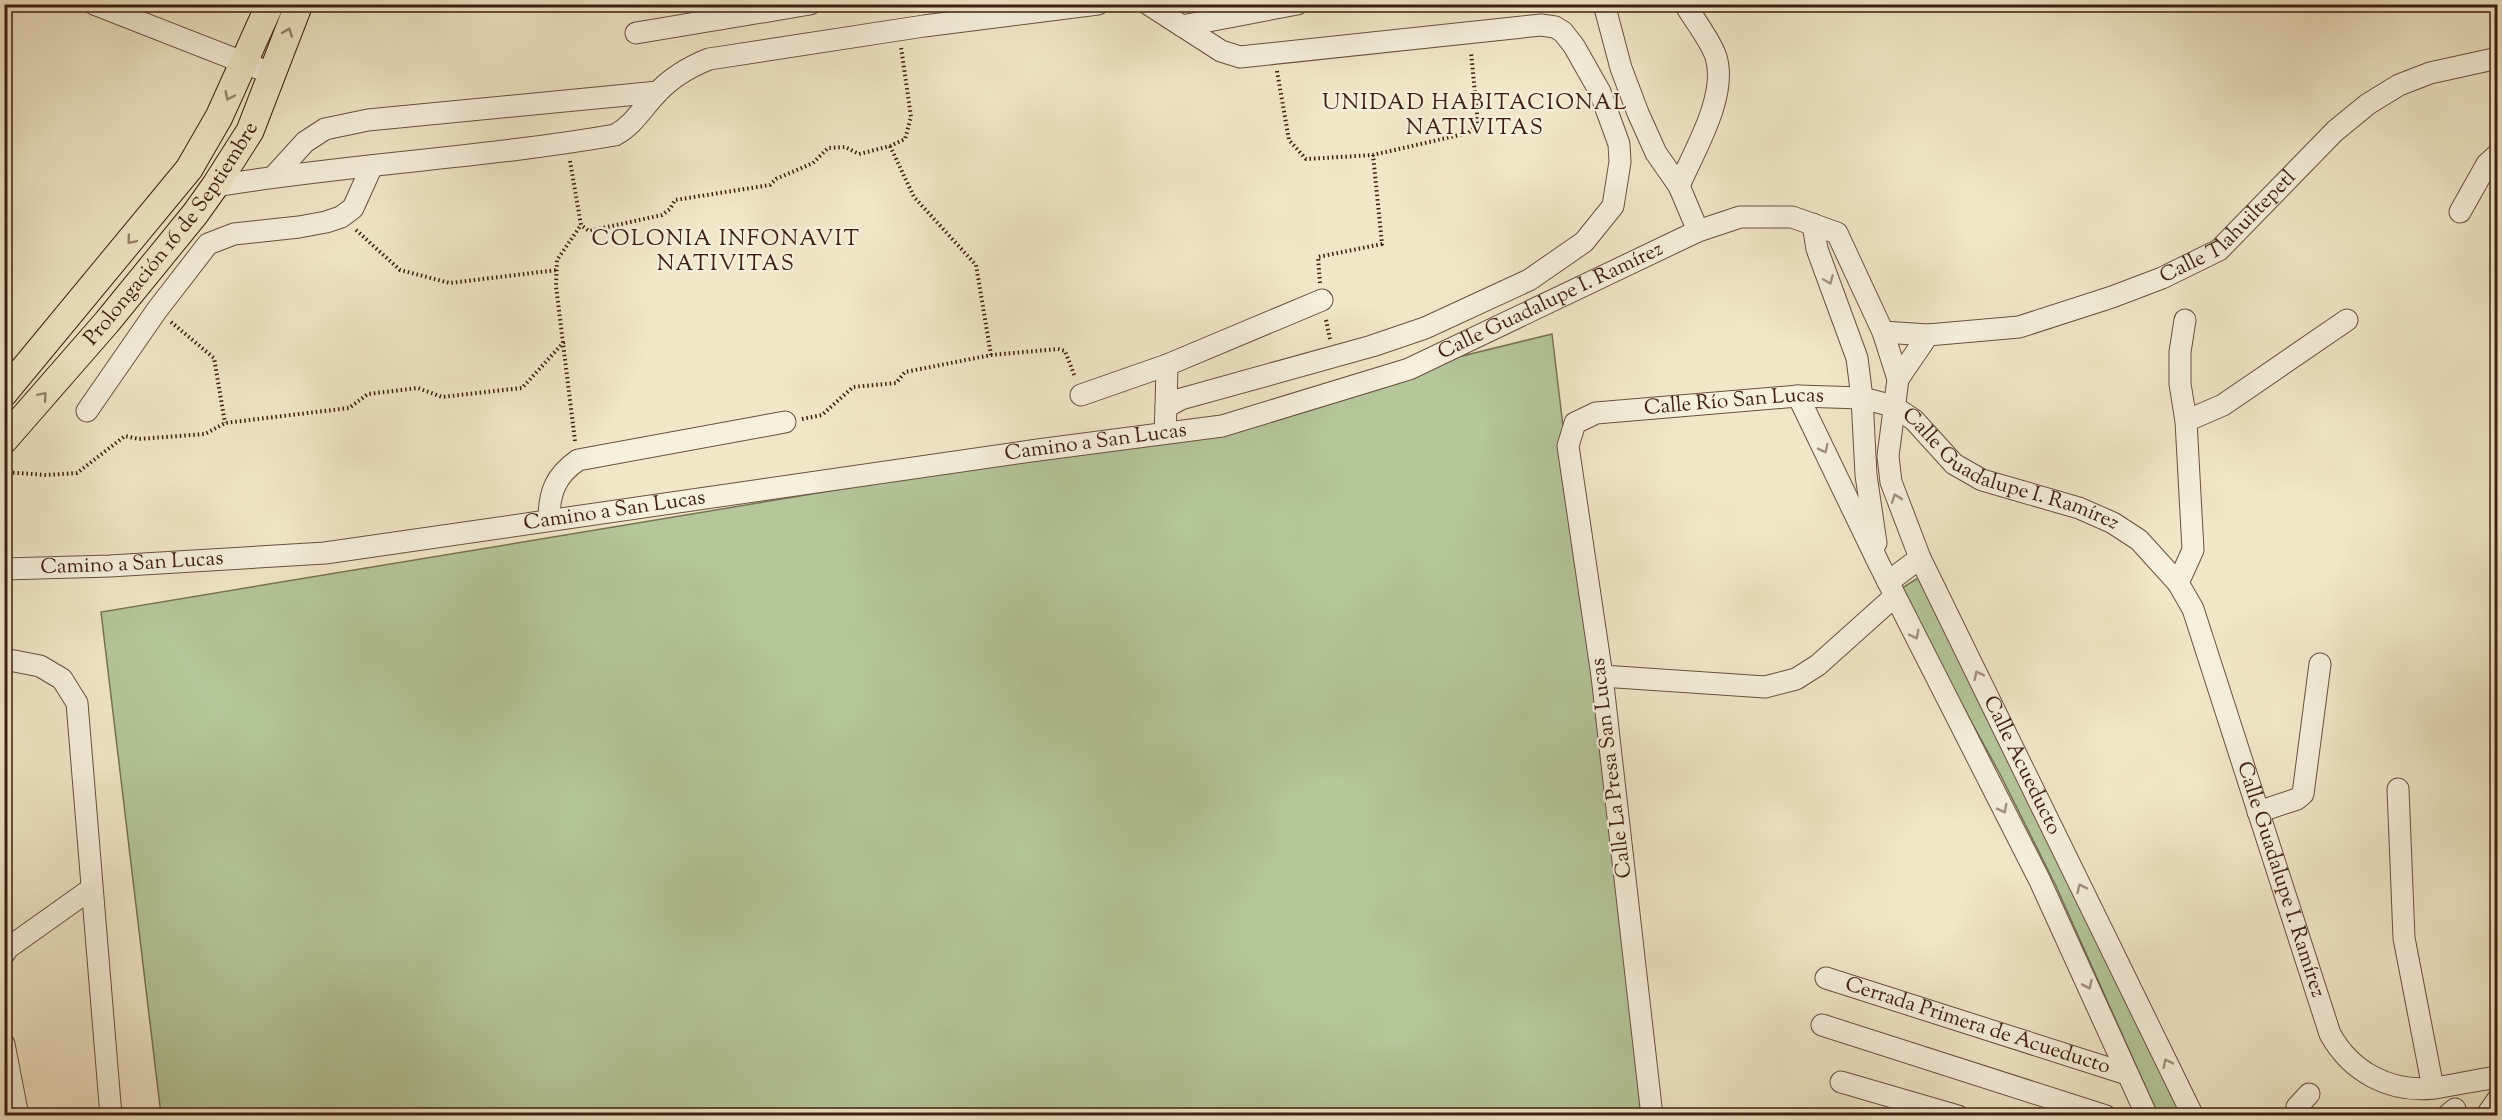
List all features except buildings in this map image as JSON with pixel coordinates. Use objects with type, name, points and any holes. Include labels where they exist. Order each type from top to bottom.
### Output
[{"type":"main road","name":"Prolongación 16 de Septiembre","points":[[4,393],[189,169],[219,117],[270,4]]},
{"type":"main road","name":"Prolongación 16 de Septiembre","points":[[4,440],[149,272],[216,186],[250,131],[299,4]]},
{"type":"street","points":[[94,4],[273,74]]},
{"type":"street","points":[[636,33],[810,4]]},
{"type":"street","points":[[216,186],[274,176],[615,135],[629,128],[658,92],[686,68],[709,59],[898,30],[1098,4]]},
{"type":"street","points":[[1148,4],[1221,51],[1240,57],[1541,25],[1555,27],[1563,32],[1574,46],[1600,92],[1619,144],[1620,162],[1613,206],[1601,222],[1584,242],[1529,279],[1425,328],[1372,346],[1181,399],[1166,407]]},
{"type":"street","points":[[1182,26],[1213,11],[1297,4]]},
{"type":"street","points":[[1604,4],[1621,68],[1638,113],[1656,153],[1679,186],[1698,231]]},
{"type":"street","points":[[1679,186],[1713,110],[1718,77],[1716,57],[1685,4]]},
{"type":"street","name":"Calle Tlahuiltepetl","points":[[1883,332],[1928,335],[2019,327],[2162,278],[2218,250],[2335,131],[2368,104],[2399,85],[2430,73],[2498,58]]},
{"type":"street","points":[[274,176],[305,142],[325,129],[368,120],[658,92]]},
{"type":"street","points":[[2460,212],[2487,164],[2498,154]]},
{"type":"street","points":[[87,411],[157,310],[208,244],[234,234],[277,227],[298,227],[341,217],[353,208],[372,166]]},
{"type":"street","name":"Calle Guadalupe I. Ramírez","points":[[1222,426],[1409,369],[1698,231],[1740,217],[1792,217],[1837,233],[1883,332],[1898,379],[1893,406],[1914,420],[1954,464],[1982,480],[2079,508],[2113,523],[2139,540],[2178,583],[2193,609],[2330,1034],[2339,1051],[2354,1065],[2389,1085],[2433,1088],[2498,1077]]},
{"type":"street","name":"Calle Acueducto","points":[[1813,224],[1817,249],[1857,358],[1862,398],[1866,476],[1888,581]]},
{"type":"street","points":[[1840,307],[1868,299]]},
{"type":"street","points":[[1081,395],[1167,365],[1322,300]]},
{"type":"street","points":[[2178,583],[2193,550],[2186,421],[2180,384],[2180,352],[2185,320]]},
{"type":"street","points":[[2186,421],[2223,405],[2347,320]]},
{"type":"street","points":[[1898,379],[1928,335]]},
{"type":"street","points":[[1165,433],[1167,365]]},
{"type":"street","name":"Calle Acueducto","points":[[1798,396],[2049,901],[2146,1116]]},
{"type":"street","name":"Calle Río San Lucas","points":[[1575,423],[1596,413],[1798,396],[1862,398],[1893,406]]},
{"type":"street","name":"Calle Acueducto","points":[[1893,406],[1888,456],[1891,482],[1920,558],[2193,1116]]},
{"type":"street","points":[[549,520],[549,497],[564,470],[578,460],[785,422]]},
{"type":"street","name":"Calle La Presa San Lucas","points":[[1575,423],[1568,446],[1602,676],[1652,1116]]},
{"type":"street","name":"Camino a San Lucas","points":[[4,569],[110,566],[325,553],[1222,426]]},
{"type":"street","points":[[1602,676],[1765,687],[1796,679],[1818,665],[1888,581],[1920,558]]},
{"type":"street","points":[[4,659],[40,666],[62,679],[77,703],[111,1116]]},
{"type":"street","points":[[2258,812],[2297,800],[2302,794],[2320,664]]},
{"type":"street","points":[[2398,789],[2404,938],[2433,1088]]},
{"type":"street","points":[[4,954],[8,948],[91,889]]},
{"type":"street","name":"Cerrada Primera de Acueducto","points":[[1826,978],[2127,1074]]},
{"type":"street","points":[[1822,1025],[2106,1116]]},
{"type":"street","points":[[4,1044],[18,1116]]},
{"type":"street","points":[[1841,1082],[1958,1116]]},
{"type":"street","points":[[2296,1116],[2297,1107],[2309,1094]]},
{"type":"street","points":[[2486,1116],[2498,1099]]},
{"type":"path","points":[[567,142],[581,225],[589,231],[662,214],[670,209],[675,200],[770,185],[776,179],[813,163],[828,148],[845,147],[859,154],[890,146],[905,138],[911,117],[898,30]]},
{"type":"path","points":[[1274,54],[1289,140],[1306,159],[1373,155],[1468,133],[1478,124],[1469,33]]},
{"type":"path","points":[[890,146],[914,197],[976,266],[991,355]]},
{"type":"path","points":[[1322,300],[1318,257],[1382,244],[1373,155]]},
{"type":"path","points":[[341,217],[400,270],[450,283],[557,270]]},
{"type":"path","points":[[578,460],[556,286],[557,260],[581,225]]},
{"type":"path","points":[[157,310],[214,358],[225,423]]},
{"type":"path","points":[[4,472],[46,475],[77,473],[125,436],[139,439],[205,434],[225,423],[349,408],[368,394],[418,388],[442,397],[522,388],[564,342]]},
{"type":"path","points":[[785,422],[822,415],[853,387],[896,383],[905,372],[991,355],[1058,349],[1065,351],[1081,395]]},
{"type":"green space","points":[[1552,334],[1645,1115],[161,1115],[101,612],[1222,426],[1409,369]]},
{"type":"green space","points":[[1924,574],[2186,1115],[2158,1115],[2056,886],[2000,774],[1899,590]]},
{"type":"district","name":"UNIDAD HABITACIONAL NATIVITAS","points":[[1475,116]]},
{"type":"district","name":"COLONIA INFONAVIT NATIVITAS","points":[[726,252]]}]
